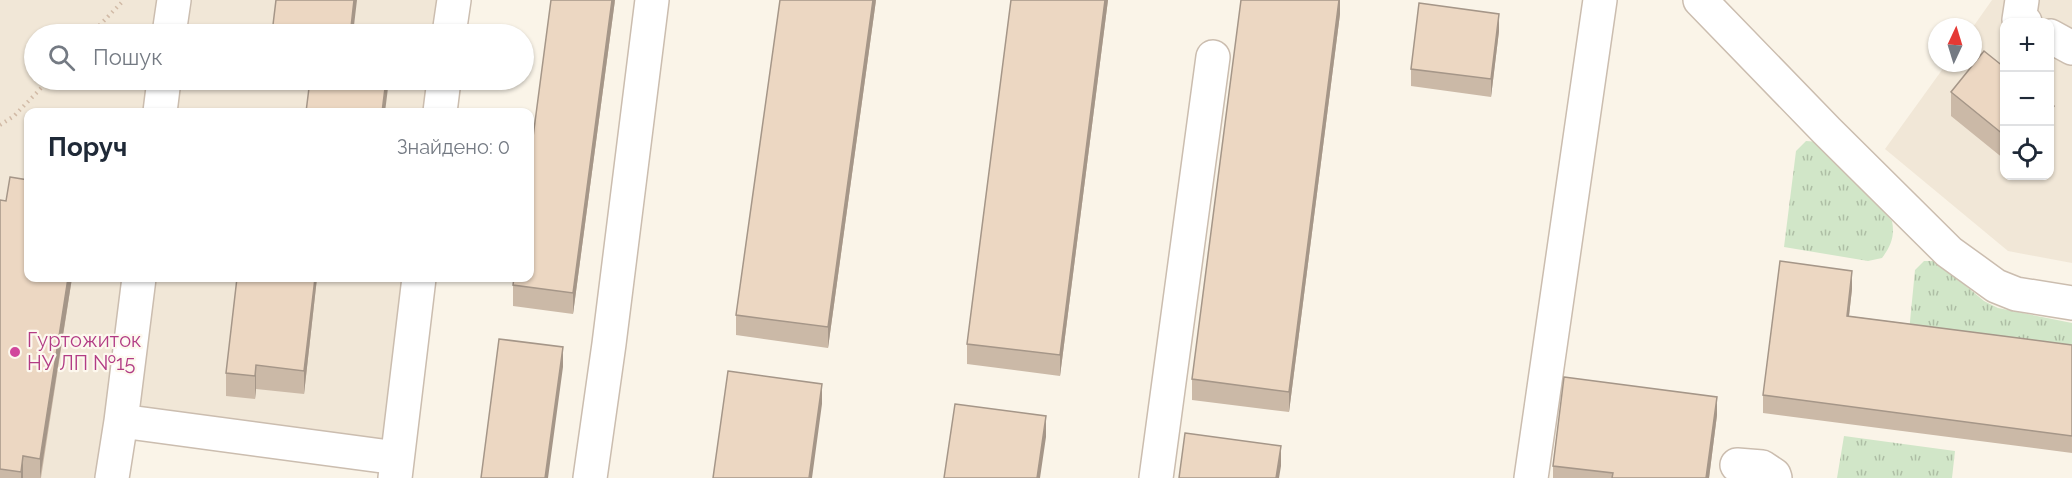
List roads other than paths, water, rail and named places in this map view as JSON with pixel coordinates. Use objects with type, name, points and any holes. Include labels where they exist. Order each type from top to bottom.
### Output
[{"type":"street","points":[[171,24],[174,0]]},
{"type":"street","points":[[450,24],[454,0]]},
{"type":"street","points":[[590,478],[652,0]]},
{"type":"street","points":[[1531,478],[1600,0]]},
{"type":"street","points":[[1700,0],[1949,252],[1996,286],[2016,294],[2072,303]]},
{"type":"street","points":[[2019,18],[2022,0]]},
{"type":"street","points":[[2054,39],[2072,48]]},
{"type":"street","points":[[1156,478],[1213,57]]},
{"type":"street","points":[[160,108],[163,90]]},
{"type":"street","points":[[440,108],[443,90]]},
{"type":"street","points":[[112,478],[122,421],[139,282]]},
{"type":"street","points":[[122,421],[396,468],[419,282]]},
{"type":"street","points":[[1737,465],[1762,467],[1775,478]]},
{"type":"place","name":"Гуртожиток НУ ЛП №15","points":[[15,352]]}]
